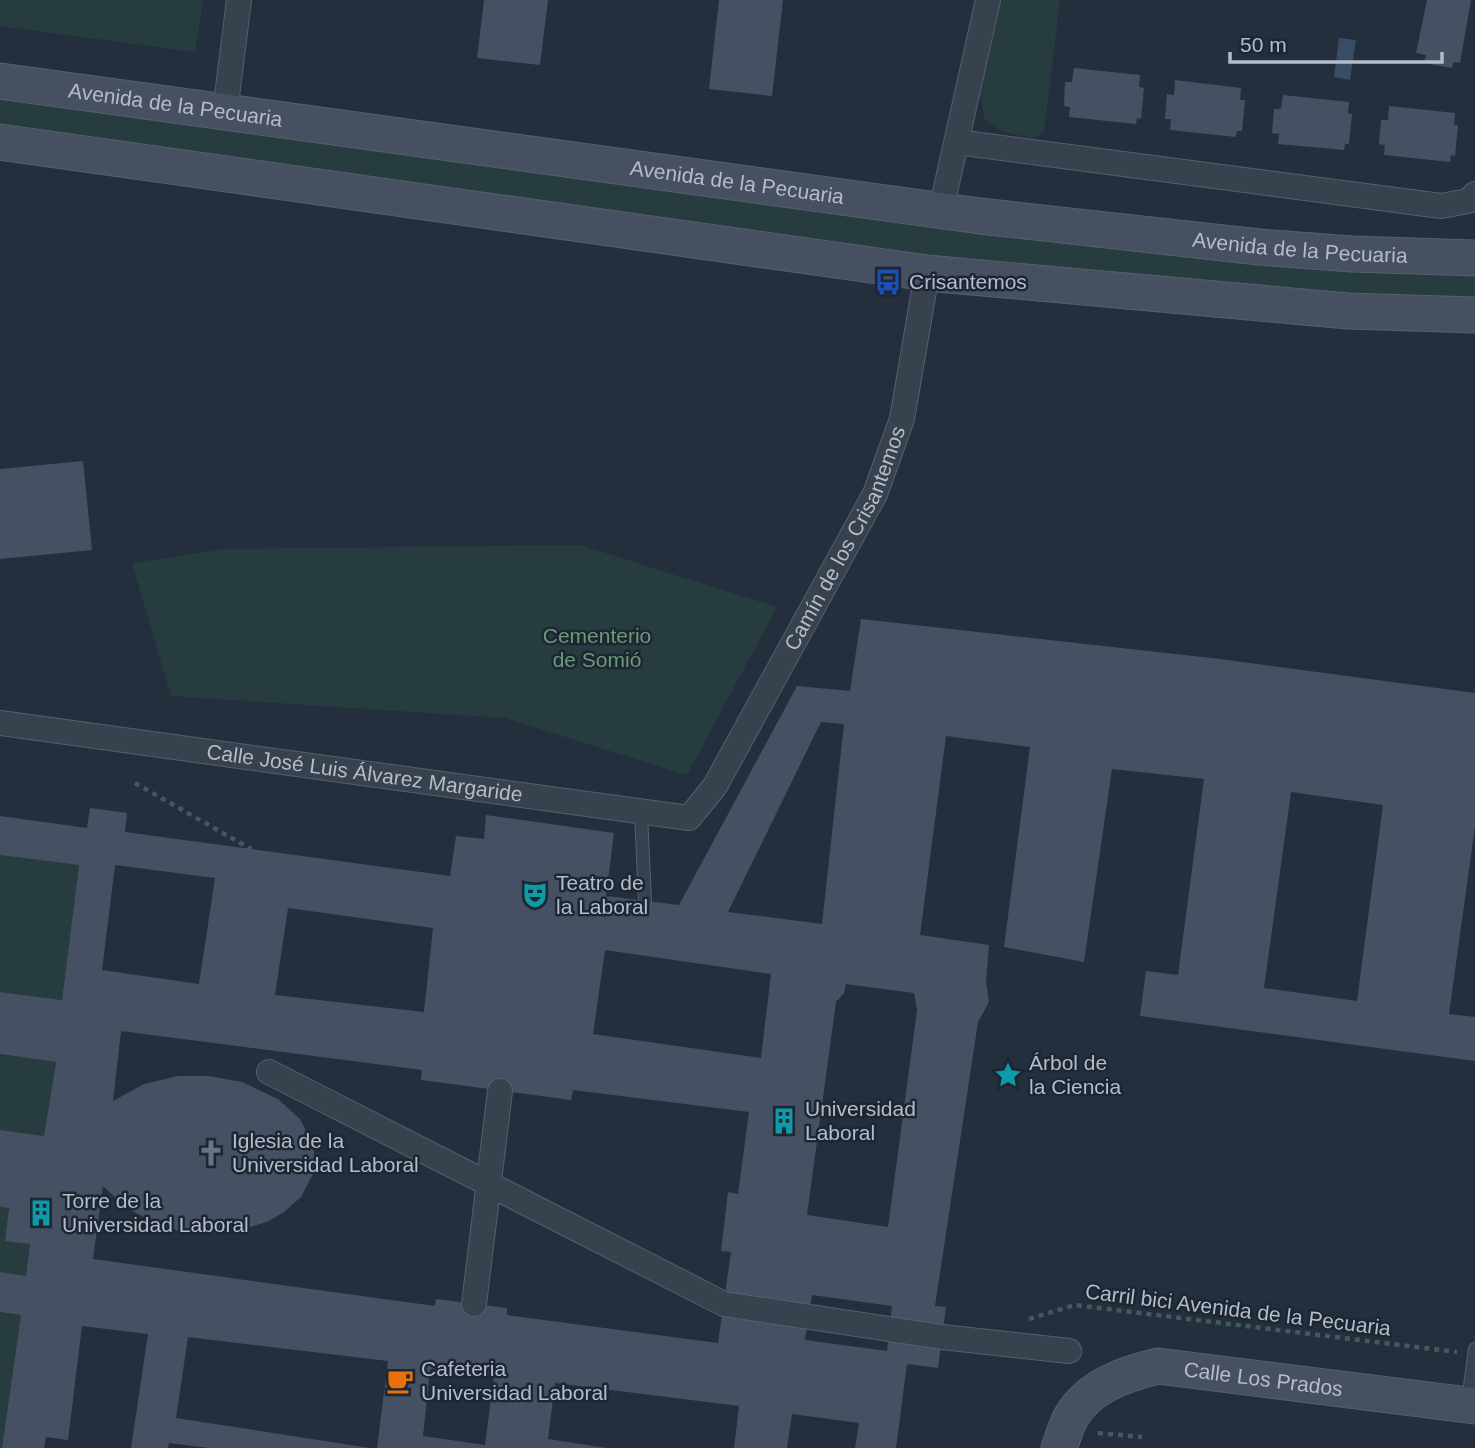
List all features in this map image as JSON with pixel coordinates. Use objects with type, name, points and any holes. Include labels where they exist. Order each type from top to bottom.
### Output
[{"type":"street","points":[[225,112],[239,0]]},
{"type":"street","points":[[941,211],[988,0]]},
{"type":"street","name":"Avenida de la Pecuaria","points":[[0,81],[941,211],[1171,239],[1352,254],[1475,258]]},
{"type":"street","points":[[0,142],[927,273],[1348,311],[1475,315]]},
{"type":"street","points":[[957,142],[1441,206],[1468,201],[1475,194]]},
{"type":"street","name":"Camín de los Crisantemos","points":[[715,786],[875,494],[902,419],[927,273]]},
{"type":"street","name":"Calle José Luis Álvarez Margaride","points":[[0,723],[689,818],[715,786]]},
{"type":"street","points":[[269,1072],[724,1304],[942,1337],[1069,1351]]},
{"type":"street","points":[[474,1304],[500,1091]]},
{"type":"street","name":"Calle Los Prados","points":[[1073,1433],[1080,1405],[1101,1386],[1132,1372],[1158,1366],[1471,1406]]},
{"type":"lane","points":[[641,813],[645,901]]},
{"type":"lane","points":[[1471,1406],[1475,1351]]},
{"type":"path","points":[[135,783],[251,849]]},
{"type":"path","name":"Carril bici Avenida de la Pecuaria","points":[[1022,1347],[1026,1320],[1075,1305],[1475,1351]]},
{"type":"path","points":[[1073,1433],[1142,1437]]},
{"type":"green space","points":[[0,0],[203,0],[195,52],[0,26]]},
{"type":"green space","points":[[1001,0],[1060,0],[1044,131],[1034,139],[1002,131],[985,120],[980,96]]},
{"type":"green space","points":[[0,81],[1475,258],[1475,315],[1348,311],[0,142]]},
{"type":"green space","name":"Cementerio de Somió","points":[[580,545],[777,607],[687,775],[505,718],[171,696],[132,563],[226,549]]},
{"type":"green space","points":[[0,855],[79,865],[62,1000],[0,992]]},
{"type":"green space","points":[[0,1054],[56,1062],[44,1136],[0,1130]]},
{"type":"green space","points":[[0,1207],[9,1208],[6,1240],[30,1244],[26,1276],[0,1272]]},
{"type":"green space","points":[[0,1312],[21,1315],[2,1448],[0,1448]]},
{"type":"water","points":[[1339,38],[1356,40],[1350,80],[1334,77]]},
{"type":"building","points":[[484,0],[548,0],[540,65],[477,58]]},
{"type":"building","points":[[719,0],[783,0],[772,96],[709,89]]},
{"type":"building","points":[[1427,0],[1471,0],[1460,63],[1453,62],[1452,68],[1424,63],[1426,55],[1416,53]]},
{"type":"building","points":[[1074,68],[1140,75],[1139,87],[1144,88],[1141,119],[1137,118],[1136,124],[1069,117],[1070,107],[1064,106],[1065,82],[1072,82]]},
{"type":"building","points":[[1175,80],[1241,88],[1240,100],[1245,100],[1242,131],[1237,131],[1236,137],[1170,130],[1171,119],[1165,119],[1167,94],[1174,95]]},
{"type":"building","points":[[1283,95],[1349,102],[1348,113],[1352,114],[1349,144],[1345,144],[1344,150],[1278,144],[1279,134],[1272,133],[1274,109],[1281,109]]},
{"type":"building","points":[[1389,106],[1455,113],[1454,125],[1458,125],[1455,156],[1451,155],[1450,162],[1384,155],[1385,145],[1379,144],[1381,120],[1388,120]]},
{"type":"building","points":[[83,461],[92,550],[0,559],[0,469]]},
{"type":"building","points":[[861,619],[1220,659],[1475,693],[1475,826],[1449,1014],[1475,1017],[1475,1061],[1140,1016],[1146,971],[1178,975],[1204,779],[1112,769],[1084,962],[1004,947],[1030,747],[946,736],[920,935],[989,945],[986,982],[989,1002],[978,1022],[935,1306],[946,1307],[938,1368],[907,1364],[896,1448],[855,1448],[859,1423],[792,1414],[787,1448],[734,1448],[739,1406],[555,1383],[548,1439],[607,1448],[377,1448],[388,1361],[188,1337],[176,1418],[370,1448],[209,1448],[169,1443],[168,1448],[131,1448],[148,1334],[82,1326],[68,1440],[46,1437],[44,1448],[2,1448],[21,1315],[0,1312],[0,1272],[26,1276],[30,1244],[5,1241],[9,1208],[0,1207],[0,1130],[44,1136],[56,1062],[0,1054],[0,992],[62,1000],[79,865],[0,855],[0,816],[87,828],[90,808],[127,813],[125,832],[450,876],[456,836],[484,839],[486,815],[614,833],[606,896],[679,905],[797,686],[850,691]],"holes":[[[821,722],[844,724],[822,924],[728,912]],[[1291,792],[1383,805],[1357,1001],[1264,988]],[[115,865],[215,878],[199,984],[102,970]],[[288,908],[433,928],[424,1012],[275,995]],[[605,950],[771,974],[761,1058],[593,1034]],[[846,984],[914,993],[917,1010],[888,1227],[807,1215],[836,1002],[844,993]],[[121,1031],[422,1070],[421,1080],[571,1100],[573,1090],[749,1112],[738,1194],[728,1192],[721,1251],[731,1252],[718,1343],[507,1315],[507,1308],[436,1299],[435,1306],[93,1259],[103,1186],[125,1207],[151,1221],[188,1234],[204,1234],[239,1231],[269,1221],[301,1197],[314,1172],[314,1146],[300,1119],[278,1099],[242,1082],[209,1076],[178,1076],[144,1084],[113,1101]],[[812,1295],[892,1306],[887,1351],[805,1340]],[[430,1369],[494,1377],[485,1445],[423,1436]]]},
{"type":"place","name":"Crisantemos","points":[[888,282]]},
{"type":"place","name":"Teatro de la Laboral","points":[[535,895]]},
{"type":"place","name":"Árbol de la Ciencia","points":[[1008,1075]]},
{"type":"place","name":"Universidad Laboral","points":[[784,1121]]},
{"type":"place","name":"Iglesia de la Universidad Laboral","points":[[211,1153]]},
{"type":"place","name":"Torre de la Universidad Laboral","points":[[41,1213]]},
{"type":"place","name":"Cafeteria Universidad Laboral","points":[[400,1381]]}]
